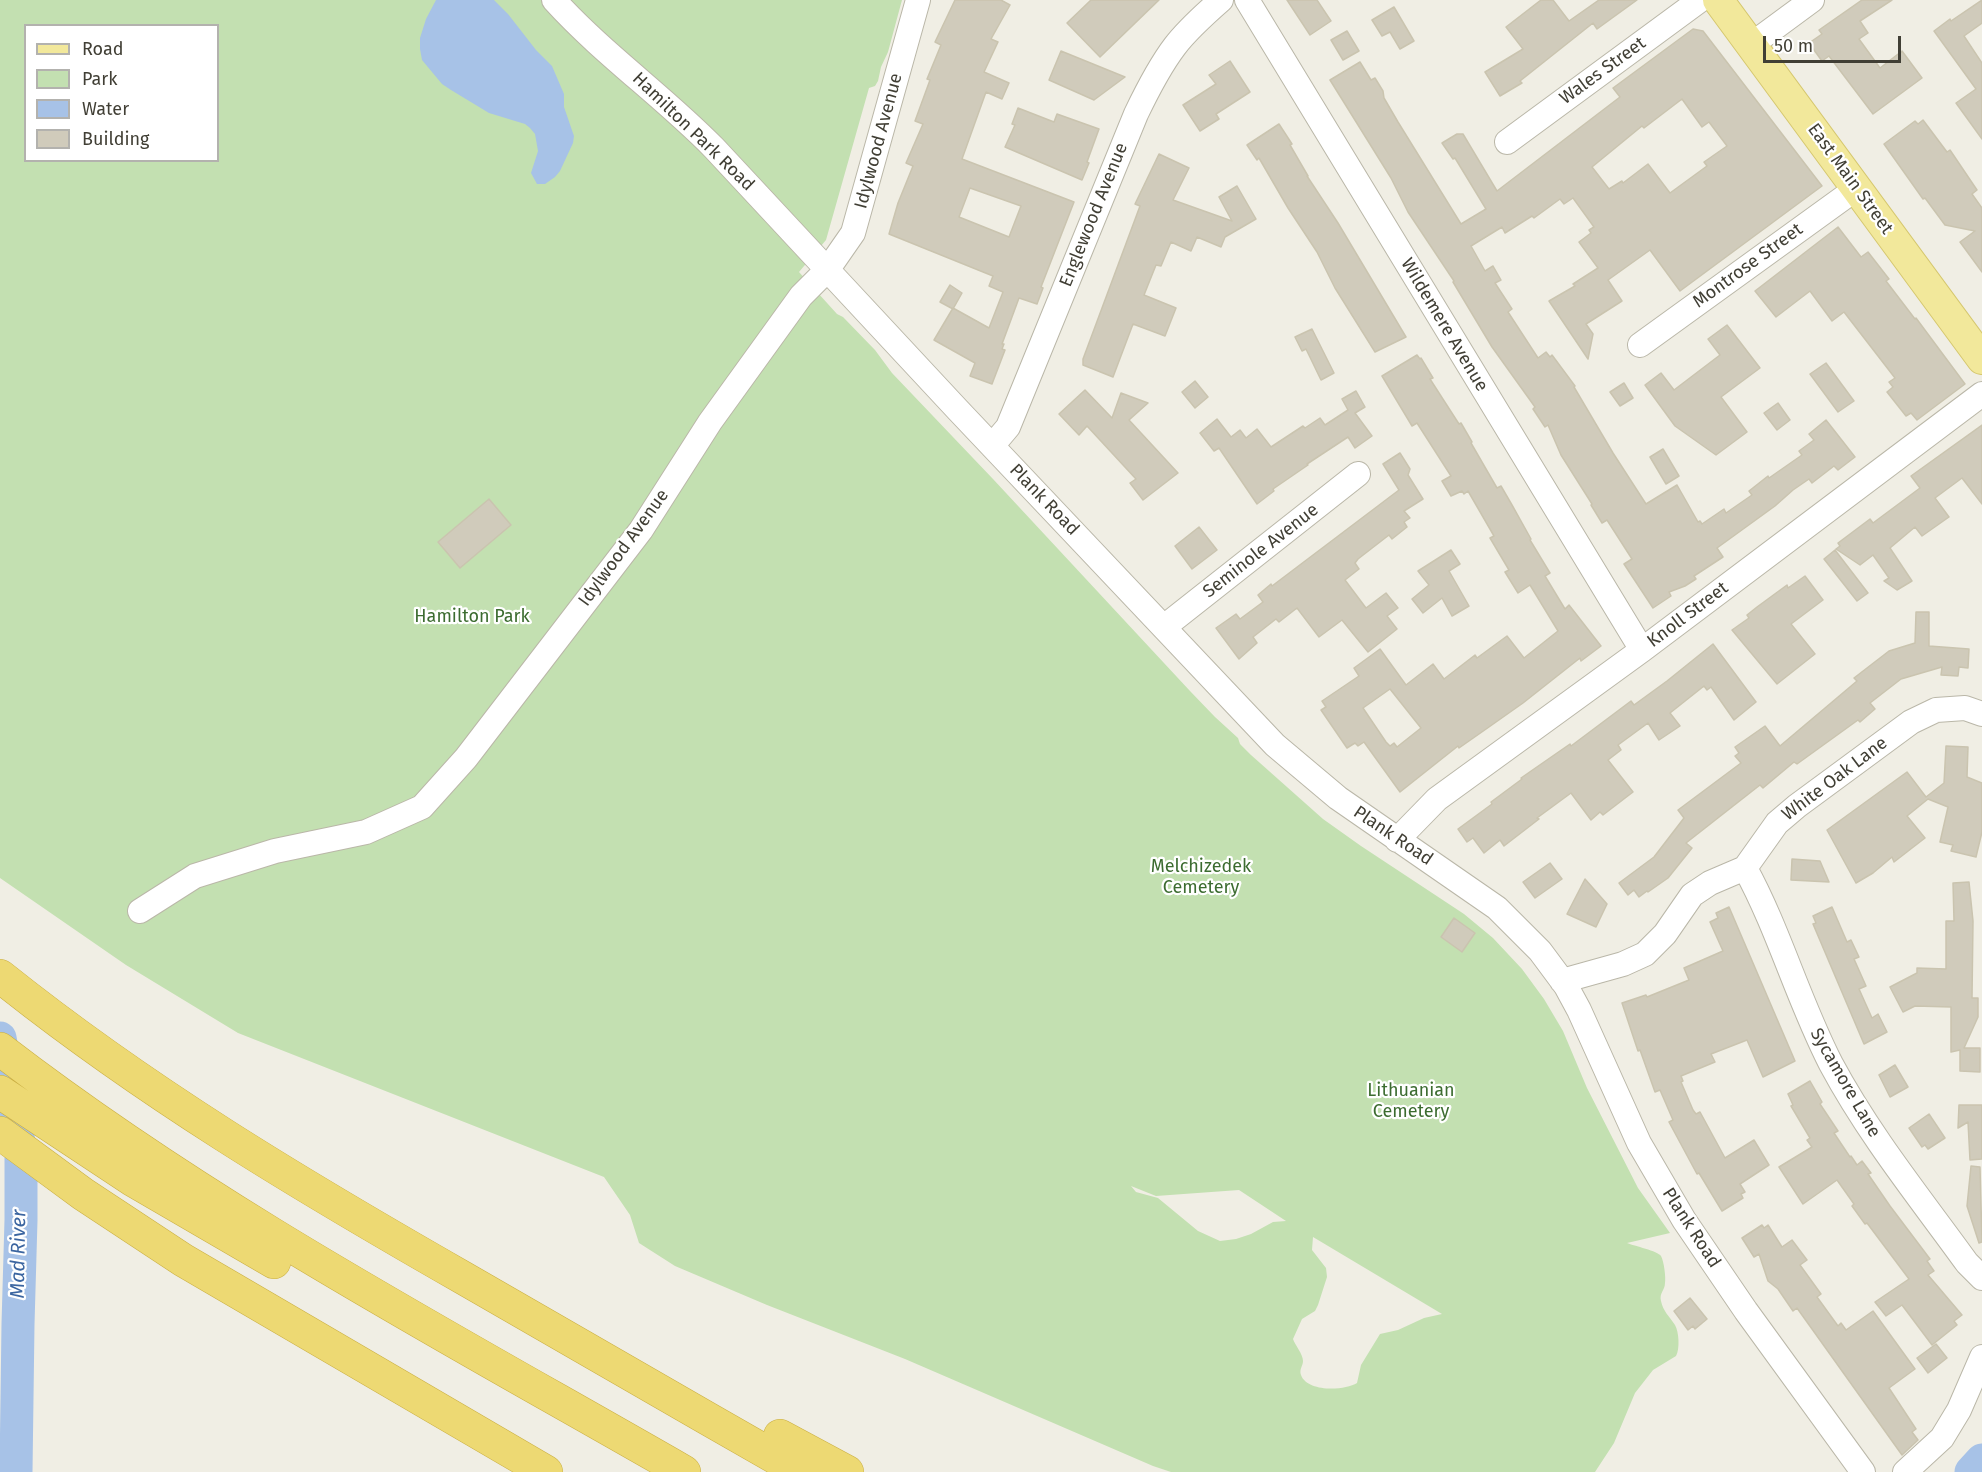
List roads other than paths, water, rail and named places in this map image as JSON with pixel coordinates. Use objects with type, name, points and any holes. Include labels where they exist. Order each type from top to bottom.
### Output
[{"type":"highway","points":[[0,976],[52,1017],[173,1104],[269,1165],[801,1472]]},
{"type":"highway","points":[[0,1049],[68,1100],[219,1202],[364,1289],[684,1472]]},
{"type":"highway","points":[[0,1092],[76,1144],[154,1193],[291,1271],[327,1284],[364,1289]]},
{"type":"highway","points":[[0,1133],[83,1194],[209,1276],[546,1472]]},
{"type":"highway","points":[[700,1414],[759,1425],[847,1472]]},
{"type":"main road","name":"East Main Street","points":[[1718,0],[1982,358]]},
{"type":"street","name":"Hamilton Park Road","points":[[554,0],[596,41],[695,128],[828,269]]},
{"type":"street","name":"Idylwood Avenue","points":[[140,911],[195,876],[275,851],[366,832],[422,807],[466,758],[641,530],[710,422],[801,296],[828,269],[853,233],[918,0]]},
{"type":"street","name":"Englewood Avenue","points":[[992,446],[1008,427],[1131,125],[1152,80],[1175,46],[1197,21],[1221,0]]},
{"type":"street","name":"Wildemere Avenue","points":[[1247,0],[1642,650]]},
{"type":"street","name":"Wales Street","points":[[1507,142],[1700,0]]},
{"type":"street","points":[[1751,45],[1812,0]]},
{"type":"street","name":"Montrose Street","points":[[1640,345],[1857,188]]},
{"type":"street","name":"Plank Road","points":[[828,269],[1252,722],[1294,762],[1338,798],[1497,908],[1534,944],[1562,981],[1592,1036],[1640,1143],[1679,1211],[1746,1311],[1863,1472]]},
{"type":"street","name":"Knoll Street","points":[[1397,840],[1437,799],[1642,650],[1982,394]]},
{"type":"street","name":"Seminole Avenue","points":[[1164,627],[1358,474]]},
{"type":"street","name":"White Oak Lane","points":[[1745,868],[1777,823],[1911,722],[1936,710],[1965,708],[1982,714]]},
{"type":"street","points":[[1562,981],[1623,964],[1645,954],[1665,934],[1692,895],[1710,883],[1745,868]]},
{"type":"street","name":"Sycamore Lane","points":[[1745,868],[1759,893],[1805,1010],[1863,1119],[1960,1254],[1982,1278]]},
{"type":"street","points":[[1905,1472],[1941,1438],[1959,1410],[1982,1357]]},
{"type":"water","points":[[436,0],[494,0],[552,66],[564,94],[564,107],[574,136],[560,171],[545,184],[537,184],[531,173],[538,151],[535,134],[530,128],[525,124],[489,113],[451,90],[442,84],[422,60],[420,38],[426,19]]},
{"type":"waterway","name":"Mad River","points":[[0,1038],[21,1153],[16,1472]]},
{"type":"waterway","name":"Mad River","points":[[1971,1472],[1982,1460]]},
{"type":"park label","name":"Hamilton Park","points":[[472,617]]},
{"type":"park label","name":"Melchizedek Cemetery","points":[[1201,877]]},
{"type":"park label","name":"Lithuanian Cemetery","points":[[1411,1101]]}]
